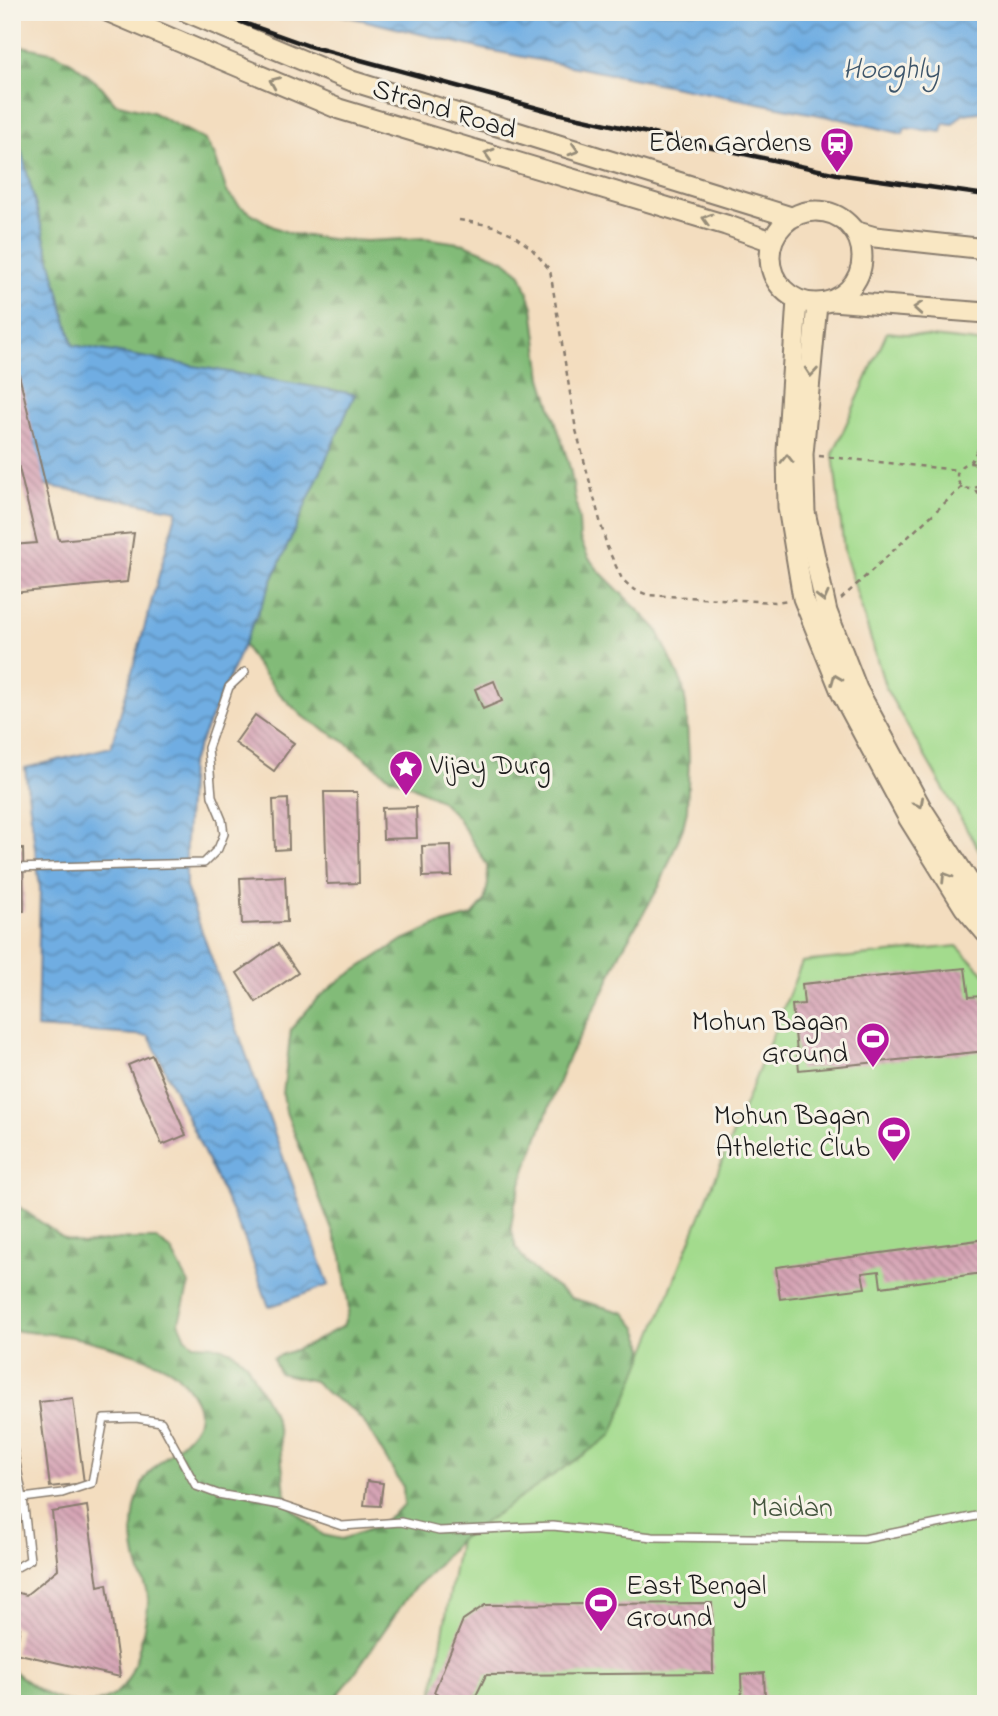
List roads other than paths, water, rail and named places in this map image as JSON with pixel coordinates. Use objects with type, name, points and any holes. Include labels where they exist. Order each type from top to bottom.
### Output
[{"type":"main road","name":"Strand Road","points":[[108,12],[339,109],[726,225],[771,241]]},
{"type":"main road","name":"Strand Road","points":[[187,12],[352,81],[791,217]]},
{"type":"main road","points":[[339,109],[352,81]]},
{"type":"main road","points":[[824,302],[844,294],[853,284],[860,272],[862,258],[854,231],[837,215],[814,210],[791,217],[771,241],[771,269],[781,287],[797,300],[824,302],[986,313]]},
{"type":"main road","points":[[854,231],[875,237],[986,249]]},
{"type":"main road","points":[[797,300],[787,451],[788,507],[803,598],[842,694],[909,819],[964,907],[986,933]]},
{"type":"main road","points":[[824,302],[803,454],[805,512],[827,612],[857,689],[922,809],[986,908]]},
{"type":"lane","points":[[12,869],[204,863],[218,849],[224,834],[222,820],[212,796],[208,748],[229,687],[245,672]]},
{"type":"lane","points":[[23,1498],[62,1493],[92,1483],[104,1419],[136,1418],[161,1422],[195,1486],[218,1494],[280,1505],[342,1526],[401,1522],[439,1531],[553,1525],[653,1537],[864,1539],[986,1514]]},
{"type":"lane","points":[[12,1443],[23,1498],[30,1560],[12,1570]]},
{"type":"water","name":"Hooghly","points":[[329,12],[986,12],[986,111],[963,114],[953,124],[944,123],[942,132],[905,128],[903,134],[845,120],[483,49]]},
{"type":"water","points":[[19,142],[73,345],[355,394],[190,765],[186,887],[329,1285],[269,1307],[245,1240],[149,1036],[37,1028],[40,888],[25,768],[111,747],[177,510],[43,485],[12,353],[12,144]]},
{"type":"railway","points":[[213,12],[309,46],[556,113],[837,174],[986,195]]},
{"type":"place","name":"Eden Gardens","points":[[837,174]]},
{"type":"place","name":"Vijay Durg","points":[[406,797]]},
{"type":"place","name":"Mohun Bagan Ground","points":[[873,1069]]},
{"type":"place","name":"Mohun Bagan Atheletic Club","points":[[894,1163]]},
{"type":"place","name":"East Bengal Ground","points":[[601,1633]]},
{"type":"park label","name":"Maidan","points":[[792,1509]]}]
